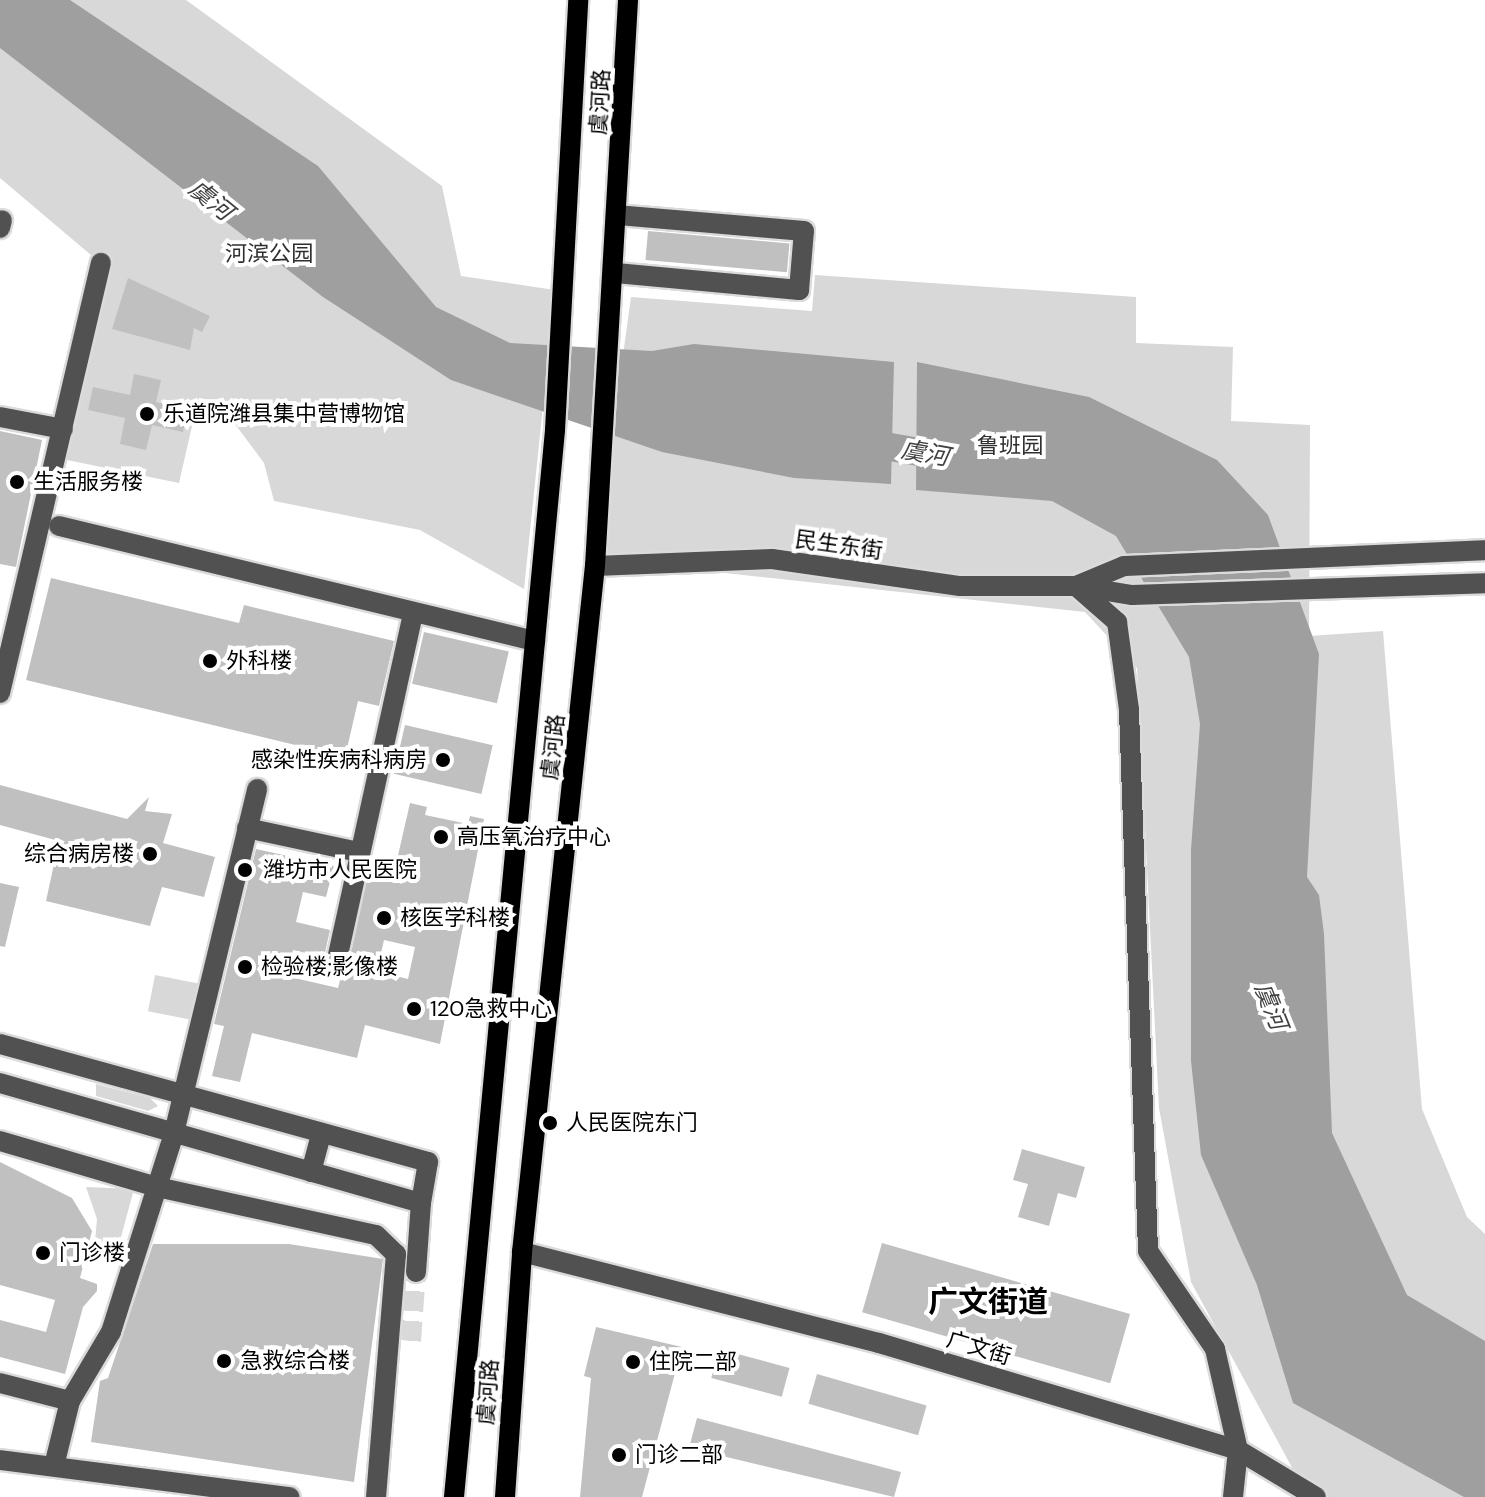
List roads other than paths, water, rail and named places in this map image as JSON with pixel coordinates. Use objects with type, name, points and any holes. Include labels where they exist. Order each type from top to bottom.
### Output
[{"type":"main road","name":"虞河路","points":[[454,1497],[555,430],[578,0]]},
{"type":"main road","name":"虞河路","points":[[505,1497],[522,1252],[595,566],[614,314],[628,0]]},
{"type":"street","points":[[616,273],[799,290],[804,231],[619,215]]},
{"type":"street","points":[[0,693],[101,263]]},
{"type":"street","points":[[0,417],[63,429]]},
{"type":"street","points":[[59,526],[535,641]]},
{"type":"street","name":"民生东街","points":[[1076,586],[1124,566],[1313,552],[1485,550]]},
{"type":"street","name":"民生东街","points":[[595,566],[772,559],[960,586],[1076,586],[1132,595],[1313,585],[1485,583]]},
{"type":"street","points":[[1076,586],[1117,622],[1129,710],[1148,1251],[1215,1349],[1238,1450],[1233,1497]]},
{"type":"street","points":[[336,964],[413,613]]},
{"type":"street","points":[[54,1466],[70,1401],[111,1332],[174,1133],[257,789]]},
{"type":"street","points":[[247,828],[359,852]]},
{"type":"street","points":[[0,1044],[428,1162],[421,1203],[416,1272]]},
{"type":"street","points":[[0,1083],[421,1203]]},
{"type":"street","points":[[311,1172],[321,1134]]},
{"type":"street","points":[[0,1141],[157,1187],[376,1235],[396,1254],[376,1497]]},
{"type":"street","name":"广文街","points":[[522,1252],[879,1343],[1238,1450],[1316,1497]]},
{"type":"street","points":[[0,1383],[70,1401]]},
{"type":"street","points":[[0,1460],[290,1497]]},
{"type":"water","points":[[0,0],[70,0],[318,166],[436,307],[510,343],[652,351],[694,344],[894,362],[891,484],[794,478],[662,452],[451,380],[323,297],[0,48]]},
{"type":"water","points":[[917,362],[1089,397],[1217,460],[1268,515],[1319,654],[1307,877],[1319,895],[1324,934],[1332,1133],[1407,1295],[1485,1341],[1485,1497],[1464,1497],[1293,1403],[1257,1285],[1201,1155],[1191,1061],[1191,850],[1200,724],[1189,657],[1116,536],[1052,501],[916,490]]},
{"type":"waterway","name":"虞河","points":[[856,441],[953,458]]},
{"type":"tunnel","points":[[411,1341],[416,1272]]},
{"type":"place","name":"乐道院潍县集中营博物馆","points":[[147,414]]},
{"type":"place","name":"生活服务楼","points":[[17,482]]},
{"type":"place","name":"外科楼","points":[[210,661]]},
{"type":"place","name":"感染性疾病科病房","points":[[443,760]]},
{"type":"place","name":"高压氧治疗中心","points":[[441,837]]},
{"type":"place","name":"综合病房楼","points":[[150,854]]},
{"type":"place","name":"潍坊市人民医院","points":[[245,870]]},
{"type":"place","name":"核医学科楼","points":[[384,918]]},
{"type":"place","name":"检验楼;影像楼","points":[[245,967]]},
{"type":"place","name":"120急救中心","points":[[414,1009]]},
{"type":"place","name":"人民医院东门","points":[[550,1123]]},
{"type":"place","name":"门诊楼","points":[[43,1253]]},
{"type":"place","name":"急救综合楼","points":[[224,1361]]},
{"type":"place","name":"住院二部","points":[[633,1362]]},
{"type":"place","name":"门诊二部","points":[[619,1455]]},
{"type":"district","name":"广文街道","points":[[988,1302]]},
{"type":"park label","name":"河滨公园","points":[[269,254]]},
{"type":"park label","name":"鲁班园","points":[[1010,446]]}]
